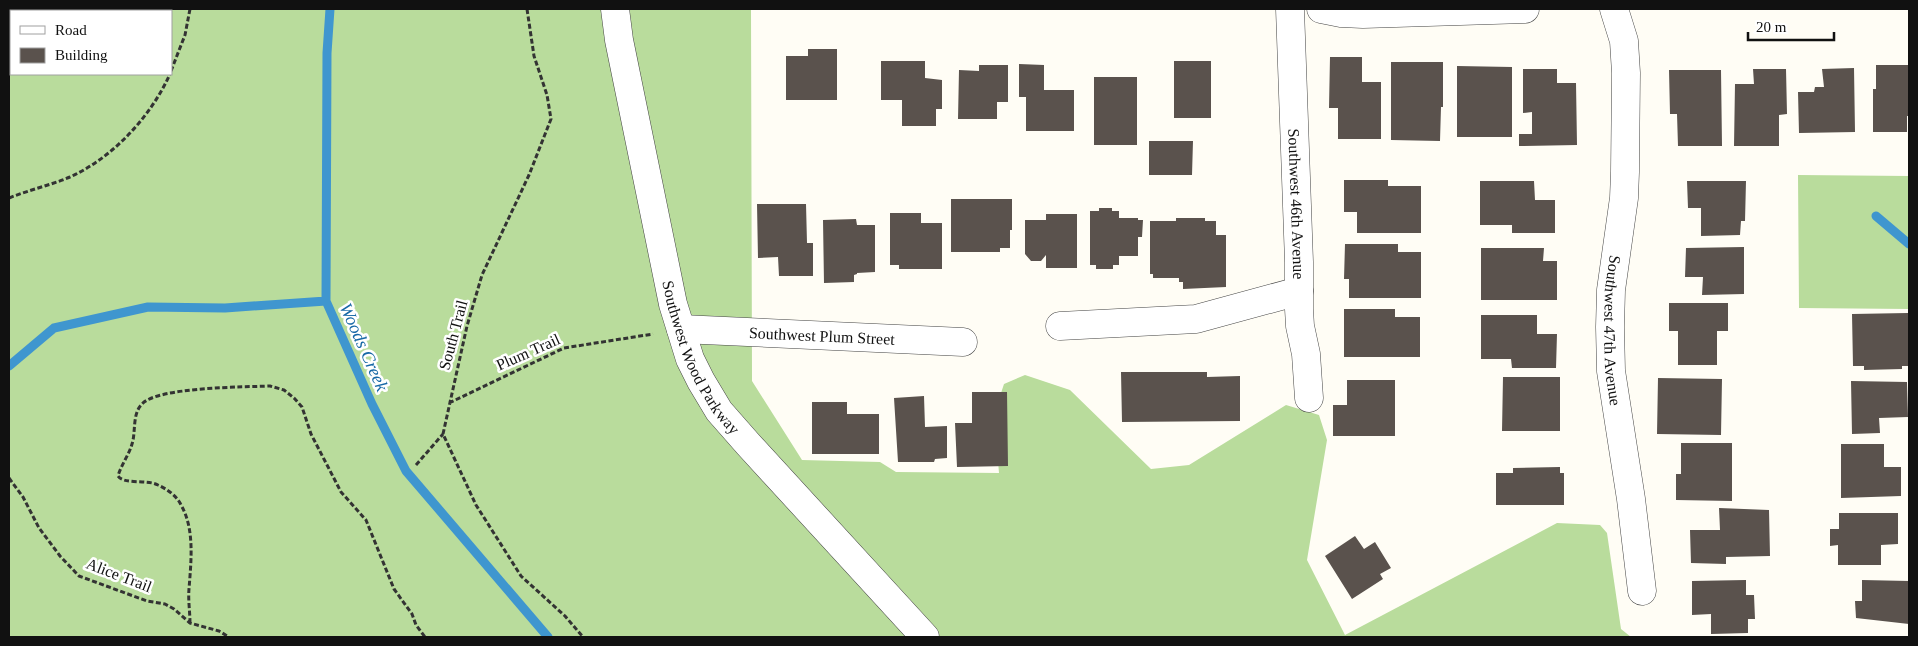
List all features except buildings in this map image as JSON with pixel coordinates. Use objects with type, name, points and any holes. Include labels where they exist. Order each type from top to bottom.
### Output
[{"type":"street","name":"Southwest Wood Parkway","points":[[615,9],[673,304],[690,359],[719,411],[925,637]]},
{"type":"street","name":"Southwest 46th Avenue","points":[[1290,9],[1299,262],[1298,291],[1300,326],[1306,354],[1309,398]]},
{"type":"street","points":[[1321,9],[1341,13],[1363,14],[1525,9]]},
{"type":"street","name":"Southwest 47th Avenue","points":[[1614,9],[1624,41],[1625,172],[1624,198],[1612,290],[1610,327],[1612,371],[1632,499],[1642,591]]},
{"type":"street","points":[[1060,326],[1196,319],[1298,291]]},
{"type":"street","name":"Southwest Plum Street","points":[[681,329],[963,342]]},
{"type":"path","points":[[172,69],[185,35],[190,9]]},
{"type":"path","name":"South Trail","points":[[443,434],[467,326],[482,275],[529,175],[551,119],[547,94],[534,56],[527,9]]},
{"type":"path","points":[[9,198],[71,176],[108,152],[135,127],[152,106],[169,75]]},
{"type":"path","name":"Plum Trail","points":[[449,404],[564,348],[681,329]]},
{"type":"path","points":[[190,623],[190,544],[188,522],[182,506],[178,499],[152,481],[123,480],[118,476],[132,444],[137,411],[149,398],[171,392],[270,386],[284,390],[302,407],[311,434],[320,451],[342,492],[366,520],[394,589],[412,614],[416,625],[425,637]]},
{"type":"path","points":[[416,465],[443,434],[476,504],[521,576],[565,616],[583,637]]},
{"type":"path","name":"Alice Trail","points":[[9,478],[23,497],[39,528],[60,556],[79,576],[147,601],[165,604],[190,623],[219,631],[229,637]]},
{"type":"green space","points":[[751,9],[752,381],[802,460],[880,462],[896,472],[999,473],[994,414],[1004,384],[1025,375],[1070,390],[1151,469],[1189,465],[1286,405],[1319,415],[1327,440],[1307,560],[1345,635],[1557,523],[1600,525],[1607,533],[1621,629],[1631,637],[9,637],[9,45],[10,75],[172,75],[172,10],[102,10]]},
{"type":"green space","points":[[1798,175],[1909,176],[1909,309],[1799,308]]},
{"type":"waterway","name":"Woods Creek","points":[[330,9],[327,53],[326,301],[372,404],[406,471],[548,637]]},
{"type":"waterway","points":[[1876,216],[1909,244]]},
{"type":"waterway","points":[[9,366],[54,328],[148,307],[225,308],[326,301]]}]
